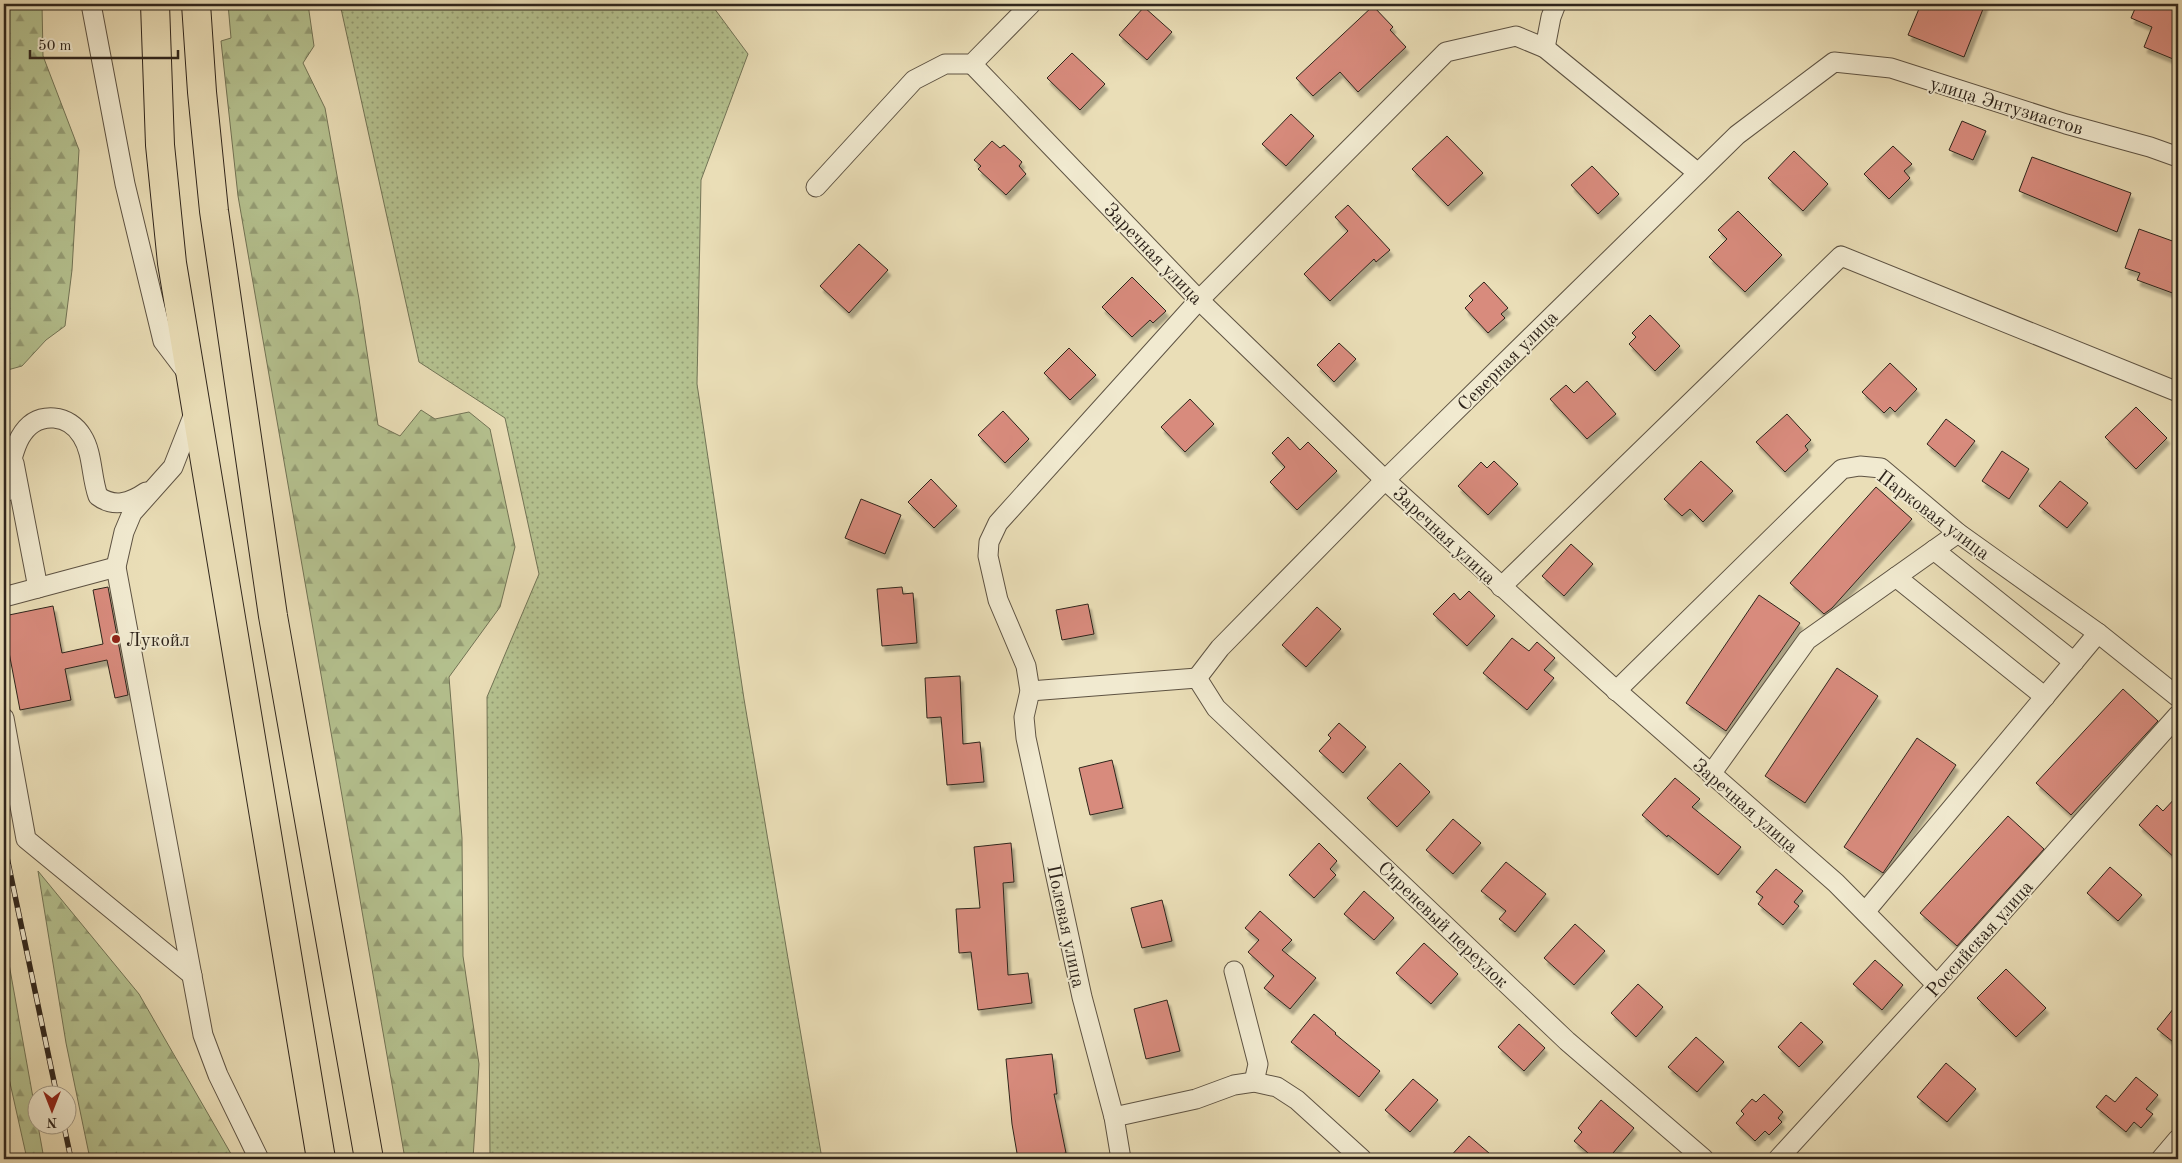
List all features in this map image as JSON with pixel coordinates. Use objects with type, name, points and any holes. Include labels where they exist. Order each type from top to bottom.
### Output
[{"type":"highway","points":[[155,4],[160,145],[167,227],[190,378],[321,1159]]},
{"type":"highway","points":[[196,4],[202,92],[214,211],[273,616],[369,1159]]},
{"type":"street","points":[[91,4],[125,184],[164,342],[190,378]]},
{"type":"street","points":[[816,186],[914,80],[945,64],[972,64],[1031,4]]},
{"type":"street","points":[[1545,48],[1551,17],[1556,4]]},
{"type":"street","points":[[1197,678],[1030,691],[1026,666],[998,600],[991,573],[989,542],[998,523],[1200,300],[1446,52],[1516,36],[1545,48],[1698,173]]},
{"type":"street","name":"Северная улица","points":[[1197,678],[1220,648],[1385,480],[1737,135],[1834,62]]},
{"type":"street","name":"улица Энтузиастов","points":[[1834,62],[1891,68],[2066,124],[2150,146],[2178,157]]},
{"type":"street","name":"Заречная улица","points":[[972,64],[1200,300],[1385,480],[1616,691],[1836,883],[1937,985]]},
{"type":"street","points":[[1501,587],[1841,256],[2178,392]]},
{"type":"street","points":[[196,409],[173,467],[153,487],[132,513],[124,532],[116,567],[203,1035],[218,1075],[259,1159]]},
{"type":"street","points":[[4,494],[20,436],[26,427],[46,419],[67,420],[84,438],[98,496],[112,504],[120,503],[138,497],[153,487]]},
{"type":"street","points":[[13,457],[38,588]]},
{"type":"street","name":"Парковая улица","points":[[1616,691],[1842,469],[1860,466],[1881,468],[1958,533],[2098,633],[2178,696]]},
{"type":"street","points":[[1711,774],[1807,640],[1958,533]]},
{"type":"street","points":[[1934,550],[2074,662]]},
{"type":"street","points":[[4,597],[116,567]]},
{"type":"street","points":[[1896,577],[2045,697]]},
{"type":"street","points":[[1865,912],[2098,633]]},
{"type":"street","name":"Сиреневый переулок","points":[[1197,678],[1216,708],[1553,1028],[1704,1159]]},
{"type":"street","name":"Полевая улица","points":[[1030,691],[1024,716],[1026,738],[1082,997],[1114,1117],[1121,1159]]},
{"type":"street","name":"Российская улица","points":[[1778,1159],[1937,985],[2178,715]]},
{"type":"street","points":[[4,718],[26,839],[192,975]]},
{"type":"street","points":[[1234,971],[1258,1064],[1254,1082]]},
{"type":"street","points":[[1114,1117],[1196,1098],[1234,1085],[1254,1082],[1277,1087],[1297,1100],[1362,1159]]},
{"type":"street","points":[[2161,1159],[2178,1138]]},
{"type":"green space","points":[[4,4],[42,4],[43,56],[79,150],[72,270],[65,326],[46,340],[22,366],[4,371]]},
{"type":"green space","points":[[228,4],[308,4],[314,46],[303,63],[325,108],[359,299],[378,425],[400,436],[421,410],[435,419],[469,412],[490,429],[515,547],[500,607],[449,677],[462,838],[463,956],[479,1064],[473,1159],[405,1159],[238,196],[221,41],[231,38]]},
{"type":"green space","points":[[340,4],[711,4],[748,54],[701,180],[697,384],[744,699],[822,1159],[490,1159],[487,697],[539,574],[505,418],[419,362]]},
{"type":"green space","points":[[38,871],[139,994],[234,1159],[90,1159],[78,1101],[78,1086],[75,1086]]},
{"type":"green space","points":[[4,936],[31,1086],[28,1086],[28,1136],[40,1136],[44,1159],[27,1159],[4,1056]]},
{"type":"building","points":[[1921,4],[1985,4],[1964,57],[1908,35]]},
{"type":"building","points":[[2137,4],[2178,4],[2178,61],[2144,47],[2152,27],[2131,18]]},
{"type":"building","points":[[1373,6],[1393,27],[1390,30],[1406,47],[1358,92],[1340,72],[1313,96],[1296,78]]},
{"type":"building","points":[[1144,7],[1172,32],[1147,60],[1119,35]]},
{"type":"building","points":[[1072,53],[1105,84],[1080,110],[1047,78]]},
{"type":"building","points":[[1291,114],[1314,136],[1286,166],[1262,144]]},
{"type":"building","points":[[1962,121],[1986,131],[1973,160],[1949,150]]},
{"type":"building","points":[[1447,136],[1483,173],[1448,206],[1412,169]]},
{"type":"building","points":[[992,141],[1000,148],[1004,145],[1022,162],[1019,166],[1026,174],[1006,195],[978,169],[981,166],[974,160]]},
{"type":"building","points":[[1893,146],[1912,164],[1904,171],[1910,178],[1889,199],[1864,174]]},
{"type":"building","points":[[1794,151],[1828,184],[1803,211],[1768,178]]},
{"type":"building","points":[[2032,157],[2131,193],[2117,232],[2019,191]]},
{"type":"building","points":[[1592,166],[1619,194],[1598,214],[1571,185]]},
{"type":"building","points":[[1348,205],[1390,250],[1376,262],[1374,259],[1330,301],[1304,274],[1348,231],[1335,217]]},
{"type":"building","points":[[1738,211],[1782,255],[1745,292],[1709,257],[1727,239],[1718,230]]},
{"type":"building","points":[[2139,229],[2178,243],[2178,295],[2137,280],[2140,273],[2125,268]]},
{"type":"building","points":[[859,244],[888,270],[849,313],[820,286]]},
{"type":"building","points":[[1132,277],[1166,311],[1153,323],[1150,320],[1132,337],[1102,307]]},
{"type":"building","points":[[1484,282],[1508,308],[1501,314],[1505,318],[1488,333],[1465,308],[1473,300],[1469,296]]},
{"type":"building","points":[[1650,315],[1680,346],[1655,371],[1629,344],[1636,337],[1632,333]]},
{"type":"building","points":[[1339,343],[1356,359],[1334,382],[1317,365]]},
{"type":"building","points":[[1069,348],[1096,375],[1070,400],[1044,373]]},
{"type":"building","points":[[1890,363],[1917,389],[1895,412],[1890,407],[1884,413],[1862,392]]},
{"type":"building","points":[[1587,381],[1616,414],[1587,439],[1550,399],[1566,385],[1574,393]]},
{"type":"building","points":[[1190,399],[1214,424],[1185,452],[1161,427]]},
{"type":"building","points":[[2136,407],[2167,438],[2136,469],[2105,437]]},
{"type":"building","points":[[1003,411],[1029,439],[1005,463],[978,435]]},
{"type":"building","points":[[1787,414],[1811,440],[1805,446],[1808,450],[1785,472],[1756,442]]},
{"type":"building","points":[[1946,419],[1975,441],[1955,467],[1927,444]]},
{"type":"building","points":[[1288,437],[1300,450],[1308,442],[1337,471],[1297,510],[1270,482],[1285,467],[1272,453]]},
{"type":"building","points":[[2002,451],[2029,469],[2009,499],[1982,481]]},
{"type":"building","points":[[1494,461],[1518,484],[1488,515],[1458,486],[1481,462],[1487,468]]},
{"type":"building","points":[[1701,461],[1733,491],[1703,522],[1690,509],[1682,516],[1664,499]]},
{"type":"building","points":[[931,479],[957,506],[934,528],[908,502]]},
{"type":"building","points":[[2060,481],[2088,503],[2067,528],[2039,506]]},
{"type":"building","points":[[1876,487],[1912,519],[1832,608],[1824,614],[1790,583]]},
{"type":"building","points":[[861,499],[901,515],[885,554],[845,538]]},
{"type":"building","points":[[1571,544],[1593,564],[1564,596],[1542,576]]},
{"type":"building","points":[[108,587],[128,695],[115,698],[107,660],[65,669],[71,700],[20,710],[4,626],[4,616],[53,606],[62,653],[103,644],[93,590]]},
{"type":"building","points":[[902,587],[903,594],[913,593],[917,643],[882,646],[877,589]]},
{"type":"building","points":[[1469,591],[1495,616],[1467,646],[1433,614],[1454,593],[1460,600]]},
{"type":"building","points":[[1759,595],[1800,623],[1726,731],[1686,703]]},
{"type":"building","points":[[1088,604],[1094,634],[1062,640],[1056,610]]},
{"type":"building","points":[[1317,607],[1341,629],[1306,667],[1282,645]]},
{"type":"building","points":[[1512,638],[1529,651],[1537,642],[1555,658],[1544,670],[1554,678],[1527,710],[1483,673]]},
{"type":"building","points":[[1837,668],[1878,696],[1805,803],[1765,776]]},
{"type":"building","points":[[960,676],[963,744],[980,742],[984,782],[947,785],[941,717],[927,718],[925,678]]},
{"type":"building","points":[[2123,689],[2158,721],[2071,815],[2036,783]]},
{"type":"building","points":[[1339,723],[1366,747],[1343,773],[1319,751],[1331,738],[1328,735]]},
{"type":"building","points":[[1917,738],[1956,765],[1883,873],[1844,847]]},
{"type":"building","points":[[1112,760],[1123,808],[1090,815],[1079,768]]},
{"type":"building","points":[[1400,763],[1430,792],[1397,827],[1367,798]]},
{"type":"building","points":[[1675,778],[1700,799],[1692,807],[1741,847],[1718,875],[1668,835],[1667,837],[1642,815]]},
{"type":"building","points":[[2178,795],[2178,861],[2139,825],[2157,805],[2163,811]]},
{"type":"building","points":[[2008,816],[2044,849],[1957,946],[1920,913]]},
{"type":"building","points":[[1453,819],[1481,843],[1453,874],[1426,850]]},
{"type":"building","points":[[1011,843],[1014,882],[1003,883],[1008,975],[1028,973],[1032,1003],[978,1010],[971,952],[959,953],[956,909],[980,908],[974,847]]},
{"type":"building","points":[[1319,843],[1337,861],[1330,869],[1336,875],[1314,898],[1289,875]]},
{"type":"building","points":[[1506,862],[1546,894],[1515,932],[1499,919],[1506,911],[1481,891]]},
{"type":"building","points":[[2110,867],[2142,895],[2118,921],[2087,893]]},
{"type":"building","points":[[1776,869],[1803,891],[1794,902],[1799,906],[1783,925],[1758,904],[1763,897],[1756,892]]},
{"type":"building","points":[[1364,891],[1394,918],[1374,940],[1344,914]]},
{"type":"building","points":[[1162,900],[1172,941],[1142,948],[1131,908]]},
{"type":"building","points":[[1260,911],[1292,940],[1282,950],[1316,978],[1290,1009],[1264,988],[1274,976],[1248,952],[1259,940],[1245,928]]},
{"type":"building","points":[[1575,924],[1605,951],[1574,985],[1544,958]]},
{"type":"building","points":[[1424,943],[1458,974],[1431,1004],[1396,973]]},
{"type":"building","points":[[1875,960],[1903,985],[1882,1010],[1853,984]]},
{"type":"building","points":[[2006,969],[2046,1008],[2016,1037],[1977,998]]},
{"type":"building","points":[[1638,984],[1663,1007],[1636,1037],[1611,1013]]},
{"type":"building","points":[[1167,1000],[1180,1051],[1146,1059],[1134,1009]]},
{"type":"building","points":[[2178,1003],[2178,1046],[2157,1029]]},
{"type":"building","points":[[1314,1014],[1380,1071],[1359,1097],[1291,1042]]},
{"type":"building","points":[[1801,1022],[1823,1042],[1799,1067],[1778,1047]]},
{"type":"building","points":[[1519,1024],[1545,1048],[1524,1071],[1498,1047]]},
{"type":"building","points":[[1696,1037],[1724,1062],[1697,1092],[1668,1067]]},
{"type":"building","points":[[1052,1054],[1057,1094],[1054,1094],[1066,1153],[1035,1159],[1018,1159],[1012,1124],[1006,1059]]},
{"type":"building","points":[[1946,1063],[1976,1089],[1947,1122],[1917,1097]]},
{"type":"building","points":[[2136,1077],[2158,1095],[2146,1109],[2153,1114],[2141,1128],[2134,1122],[2126,1132],[2096,1107],[2106,1095],[2115,1102]]},
{"type":"building","points":[[1413,1079],[1438,1100],[1410,1132],[1385,1110]]},
{"type":"building","points":[[1764,1094],[1783,1112],[1778,1118],[1782,1122],[1769,1135],[1765,1131],[1755,1141],[1736,1123],[1744,1114],[1741,1111],[1752,1099],[1756,1102]]},
{"type":"building","points":[[1601,1100],[1634,1128],[1608,1159],[1595,1159],[1574,1141],[1582,1132],[1578,1128]]},
{"type":"building","points":[[1469,1136],[1496,1159],[1448,1159]]},
{"type":"railway","points":[[4,843],[55,1086]]},
{"type":"railway","points":[[66,1136],[71,1159]]},
{"type":"place","name":"Лукойл","points":[[116,639]]}]
